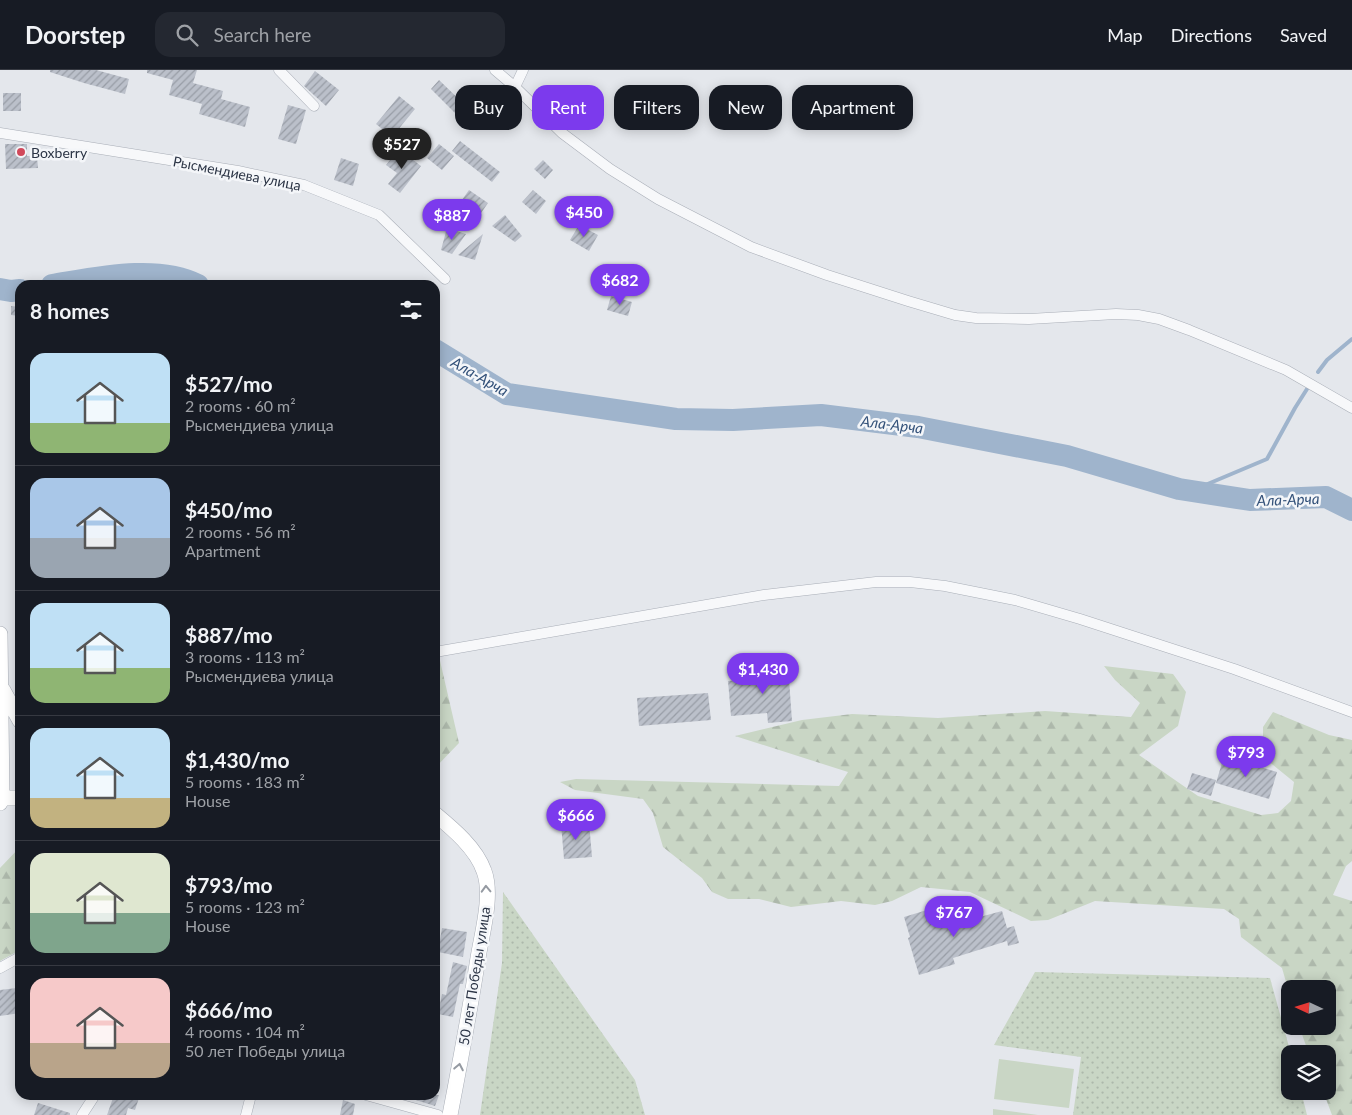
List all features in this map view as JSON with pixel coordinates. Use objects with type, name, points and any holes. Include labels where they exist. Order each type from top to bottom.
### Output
[{"type":"main road","points":[[0,634],[1,799],[15,798]]},
{"type":"main road","points":[[1,689],[15,713]]},
{"type":"main road","name":"50 лет Победы улица","points":[[440,819],[478,858],[484,871],[487,886],[468,1020],[450,1115]]},
{"type":"street","points":[[279,70],[314,106]]},
{"type":"street","points":[[495,70],[513,85]]},
{"type":"street","points":[[516,85],[524,70]]},
{"type":"street","points":[[522,94],[562,133],[610,169],[658,199],[707,226],[751,247],[780,258],[955,315],[976,318],[1029,319],[1116,314],[1138,315],[1159,320],[1189,330],[1286,370],[1352,408]]},
{"type":"street","name":"Рысмендиева улица","points":[[0,133],[238,171],[304,185],[379,215],[445,279]]},
{"type":"street","points":[[440,651],[764,595],[876,582],[910,582],[945,586],[1015,600],[1080,619],[1225,666],[1352,712]]},
{"type":"street","points":[[0,968],[15,960]]},
{"type":"street","points":[[82,1115],[92,1100]]},
{"type":"street","points":[[246,1115],[250,1100]]},
{"type":"street","points":[[384,1100],[438,1115]]},
{"type":"green space","points":[[440,661],[459,743],[440,763]]},
{"type":"green space","points":[[1104,666],[1173,674],[1186,692],[1178,726],[1139,755],[1198,796],[1261,815],[1278,813],[1291,801],[1294,782],[1267,760],[1263,744],[1263,727],[1273,712],[1329,735],[1352,740],[1352,861],[1346,866],[1333,895],[1352,901],[1352,1115],[1332,1115],[1326,1100],[1336,1100],[1336,1045],[1306,1045],[1302,1035],[1336,1035],[1336,980],[1285,980],[1282,968],[1241,937],[1239,919],[1224,909],[1095,901],[1048,920],[1031,921],[970,892],[921,887],[892,901],[875,905],[841,901],[791,907],[759,899],[728,899],[712,892],[702,878],[663,847],[653,813],[643,799],[575,790],[560,782],[576,779],[839,786],[848,772],[735,736],[802,720],[852,714],[938,718],[1045,711],[1131,717],[1140,703],[1115,680]]},
{"type":"green space","points":[[15,852],[15,953],[0,961],[0,868]]},
{"type":"green space","points":[[503,892],[635,1080],[645,1115],[480,1115],[502,963]]},
{"type":"green space","points":[[1035,972],[1270,978],[1281,1018],[1281,1035],[1286,1035],[1289,1045],[1281,1045],[1281,1100],[1303,1100],[1307,1115],[1073,1115],[1081,1057],[994,1045]]},
{"type":"green space","points":[[999,1059],[1074,1069],[1069,1108],[994,1099]]},
{"type":"green space","points":[[993,1109],[1038,1115],[993,1115]]},
{"type":"building","points":[[50,70],[96,70],[129,79],[125,94],[84,83],[50,72]]},
{"type":"building","points":[[147,70],[197,70],[193,83],[223,91],[221,99],[250,107],[245,127],[199,114],[202,104],[169,95],[173,80],[147,73]]},
{"type":"building","points":[[315,71],[339,90],[326,106],[304,86]]},
{"type":"building","points":[[439,80],[455,95],[455,113],[431,89]]},
{"type":"building","points":[[3,93],[21,93],[21,111],[3,111]]},
{"type":"building","points":[[399,96],[415,109],[392,137],[376,124]]},
{"type":"building","points":[[288,105],[306,110],[296,144],[278,139]]},
{"type":"building","points":[[460,141],[500,172],[492,182],[452,151]]},
{"type":"building","points":[[5,144],[27,144],[27,156],[37,156],[38,168],[6,169]]},
{"type":"building","points":[[439,144],[454,156],[442,170],[427,158]]},
{"type":"building","points":[[399,149],[421,166],[400,193],[388,184],[397,173],[386,165]]},
{"type":"building","points":[[341,158],[359,164],[353,186],[334,180]]},
{"type":"building","points":[[543,160],[553,170],[545,179],[534,169]]},
{"type":"building","points":[[469,190],[488,203],[477,219],[477,216],[459,204]]},
{"type":"building","points":[[533,190],[546,201],[536,214],[522,202]]},
{"type":"building","points":[[505,215],[522,236],[515,242],[492,226]]},
{"type":"building","points":[[579,225],[598,235],[589,251],[570,240]]},
{"type":"building","points":[[447,228],[466,234],[452,254],[441,250]]},
{"type":"building","points":[[483,234],[475,260],[458,255]]},
{"type":"building","points":[[611,296],[632,302],[628,316],[607,310]]},
{"type":"building","points":[[11,306],[15,306],[15,315],[11,315]]},
{"type":"building","points":[[788,665],[792,721],[768,723],[767,713],[731,716],[728,681],[765,678],[764,667]]},
{"type":"building","points":[[708,693],[711,720],[639,726],[637,698]]},
{"type":"building","points":[[1224,756],[1277,772],[1269,799],[1216,783]]},
{"type":"building","points":[[1192,773],[1216,780],[1211,796],[1187,789]]},
{"type":"building","points":[[589,822],[592,857],[564,859],[561,824]]},
{"type":"building","points":[[927,910],[932,926],[974,913],[976,918],[1002,911],[1007,928],[1014,926],[1019,943],[1008,946],[1007,941],[953,958],[955,964],[919,975],[904,917]]},
{"type":"building","points":[[442,928],[467,932],[463,957],[440,952]]},
{"type":"building","points":[[453,962],[467,966],[463,984],[460,984],[453,1017],[440,1014],[442,994],[446,995]]},
{"type":"building","points":[[15,988],[15,1014],[0,1016],[0,990]]},
{"type":"building","points":[[112,1100],[138,1100],[135,1110],[128,1108],[126,1115],[107,1115]]},
{"type":"building","points":[[343,1100],[355,1104],[353,1115],[340,1115]]},
{"type":"building","points":[[416,1100],[437,1100],[435,1106]]},
{"type":"building","points":[[38,1103],[70,1113],[70,1115],[34,1115]]},
{"type":"waterway","name":"Ала-Арча","points":[[83,280],[126,274],[164,275],[185,280]]},
{"type":"waterway","name":"Ала-Арча","points":[[0,289],[15,291]]},
{"type":"waterway","points":[[1318,372],[1327,360],[1352,339]]},
{"type":"waterway","name":"Ала-Арча","points":[[440,353],[507,394],[676,419],[733,420],[821,415],[918,427],[1067,456],[1179,489],[1250,500],[1326,497],[1352,510]]},
{"type":"waterway","points":[[1191,491],[1267,459],[1307,389]]},
{"type":"place","name":"Boxberry","points":[[21,152]]}]
